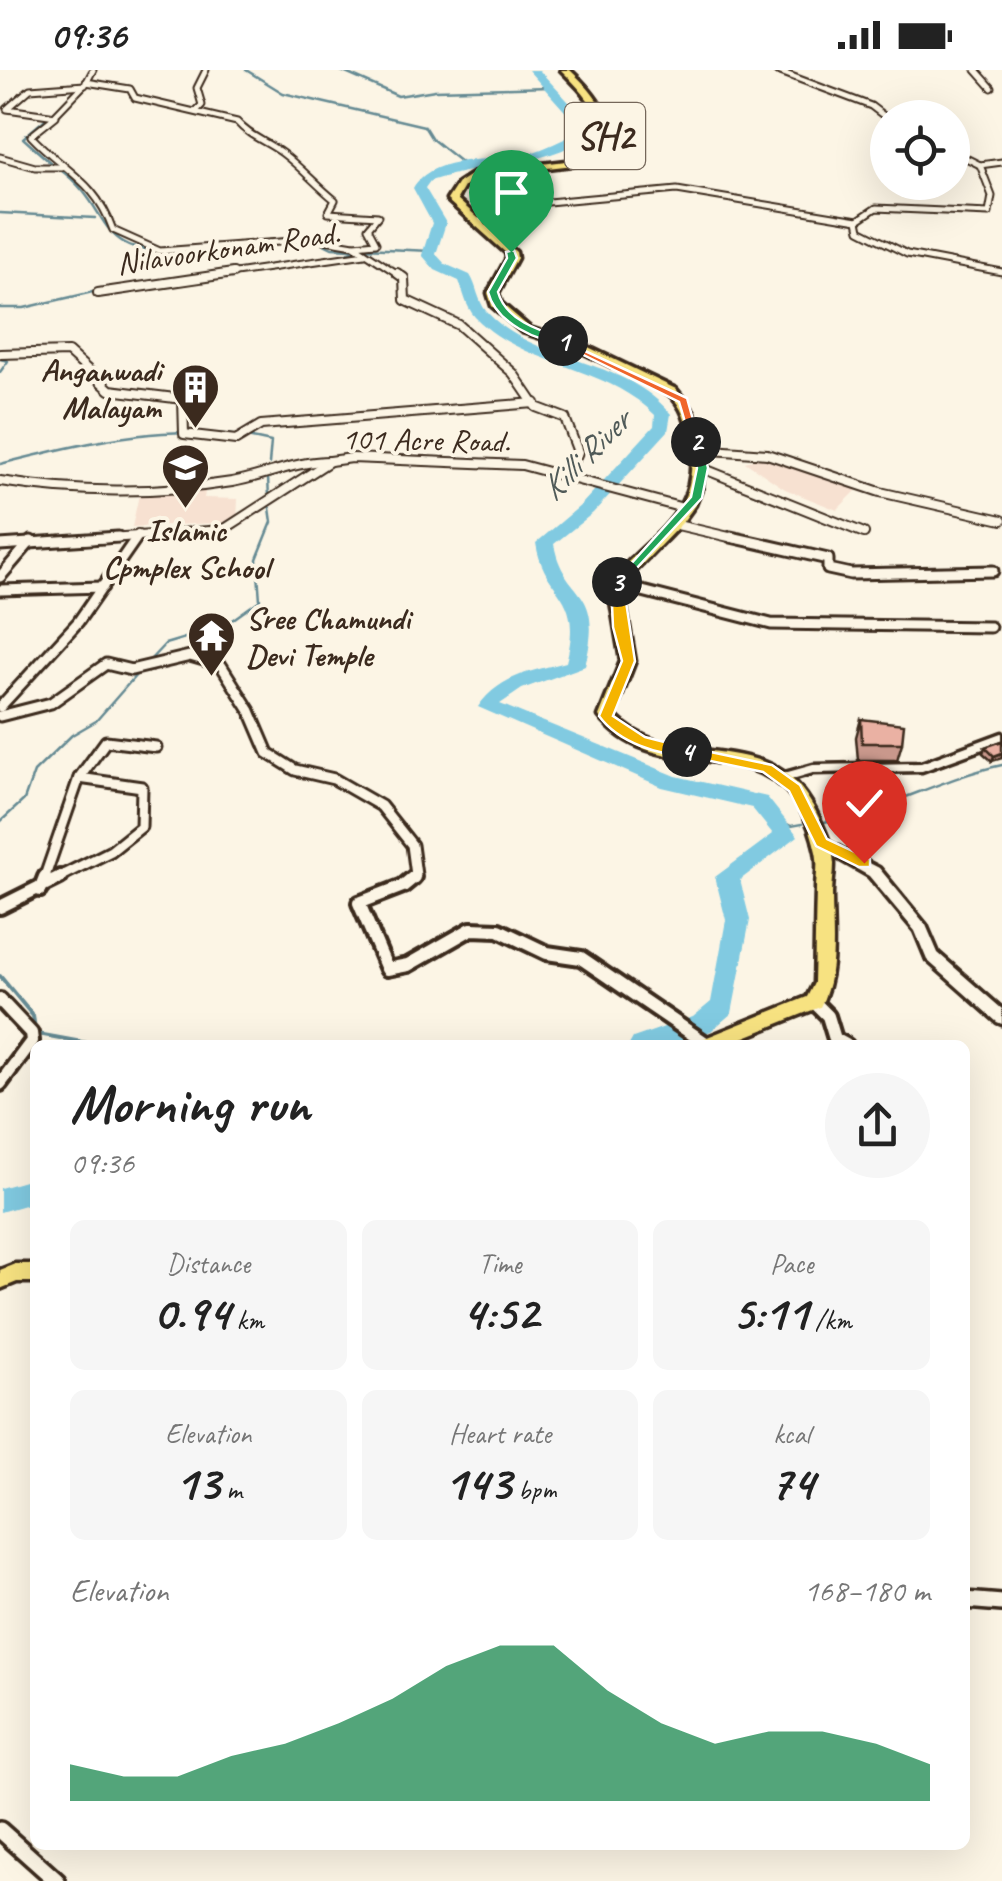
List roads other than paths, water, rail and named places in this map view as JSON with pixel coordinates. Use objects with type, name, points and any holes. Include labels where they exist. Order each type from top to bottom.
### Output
[{"type":"main road","name":"SH2","points":[[566,70],[596,98],[604,123],[604,159],[472,177],[452,200],[511,252],[512,258],[493,292],[503,312],[526,330],[582,348],[684,400],[702,468]]},
{"type":"main road","points":[[702,468],[697,498],[616,584],[628,661],[607,708],[609,721],[626,734],[664,749],[751,762],[782,778],[795,788],[828,865],[824,880],[823,983],[814,1002],[709,1040]]},
{"type":"main road","points":[[0,1280],[15,1273],[30,1273]]},
{"type":"street","points":[[93,70],[85,83],[31,136],[62,167],[89,184],[106,208],[110,227],[156,250],[266,245],[311,238],[360,249],[400,272],[406,300],[452,320],[491,349],[507,371],[530,389],[536,408],[561,414],[575,436],[576,457],[561,474]]},
{"type":"street","points":[[196,111],[202,105],[197,88],[206,70]]},
{"type":"street","points":[[774,70],[870,108]]},
{"type":"street","points":[[976,70],[992,88]]},
{"type":"street","points":[[54,116],[8,108],[30,89],[85,83],[130,89],[135,98],[236,121],[246,134],[272,146],[307,172],[312,182],[335,200],[328,213],[378,216],[368,228],[376,243],[360,249]]},
{"type":"street","points":[[0,157],[35,167],[62,167]]},
{"type":"street","points":[[970,161],[980,166],[1002,162]]},
{"type":"street","points":[[478,222],[505,206],[677,190],[858,220],[876,208],[988,213],[992,196],[980,166]]},
{"type":"street","points":[[858,220],[860,230],[878,242],[928,259],[1002,272]]},
{"type":"street","name":"Nilavoorkonam Road.","points":[[98,293],[360,249]]},
{"type":"street","points":[[0,354],[68,352],[110,390],[183,400],[184,434],[236,440],[261,425],[536,404]]},
{"type":"street","points":[[698,449],[767,454],[880,492],[1002,520]]},
{"type":"street","name":"101 Acre Road.","points":[[0,544],[223,530],[330,461],[352,458],[482,463],[561,474],[687,508]]},
{"type":"street","points":[[0,482],[78,487],[208,485],[242,480],[286,464],[330,461]]},
{"type":"street","points":[[702,468],[864,533]]},
{"type":"street","points":[[673,524],[828,559],[828,568],[851,574],[993,571]]},
{"type":"street","points":[[0,707],[103,587],[138,535]]},
{"type":"street","points":[[0,577],[31,541]]},
{"type":"street","points":[[616,584],[771,624],[818,628],[990,627]]},
{"type":"street","points":[[0,590],[103,587]]},
{"type":"street","points":[[0,716],[51,702],[106,664],[127,670],[190,656],[211,660],[232,680],[268,753],[295,770],[334,779],[374,802],[412,846],[416,874],[403,886],[360,904],[388,968],[412,963],[470,930],[494,929],[547,954],[581,958],[700,1040]]},
{"type":"street","points":[[782,778],[813,769],[922,767],[1002,738]]},
{"type":"street","points":[[40,890],[80,778],[106,742],[156,748]]},
{"type":"street","points":[[0,907],[111,851],[142,827],[142,787],[80,778]]},
{"type":"street","points":[[821,842],[874,872],[921,928],[932,956],[1002,1018]]},
{"type":"street","points":[[0,1000],[31,1033],[32,1040]]},
{"type":"street","points":[[814,1002],[828,1016],[839,1040]]},
{"type":"street","points":[[0,1084],[30,1044]]},
{"type":"street","points":[[970,1600],[1002,1603]]},
{"type":"street","points":[[0,1830],[57,1881]]},
{"type":"waterway","points":[[246,70],[283,93],[424,126],[432,139],[466,166]]},
{"type":"waterway","points":[[339,70],[398,96],[435,90],[550,87]]},
{"type":"waterway","name":"Killi River","points":[[533,70],[577,117],[582,136],[531,157],[460,166],[425,178],[419,188],[439,223],[429,255],[440,267],[465,278],[477,309],[498,329],[623,382],[663,414],[662,427],[587,509],[545,543],[547,557],[578,603],[582,619],[575,666],[514,684],[488,707],[670,782],[759,802],[787,836],[727,877],[738,920],[723,1006],[702,1024],[656,1040]]},
{"type":"waterway","points":[[49,116],[23,138],[53,165]]},
{"type":"waterway","points":[[58,168],[77,184],[118,239],[133,247],[185,252]]},
{"type":"waterway","points":[[0,213],[95,218]]},
{"type":"waterway","points":[[318,241],[332,248],[352,249]]},
{"type":"waterway","points":[[254,246],[284,244]]},
{"type":"waterway","points":[[338,256],[362,248],[432,251]]},
{"type":"waterway","points":[[0,308],[24,308],[97,291]]},
{"type":"waterway","points":[[0,359],[8,361],[0,372]]},
{"type":"waterway","points":[[0,464],[101,441],[202,432],[271,442],[269,464]]},
{"type":"waterway","points":[[268,478],[269,497]]},
{"type":"waterway","points":[[149,661],[165,644],[222,627],[260,600],[257,559],[272,522],[270,508]]},
{"type":"waterway","points":[[0,822],[24,800],[34,772],[72,735],[96,721],[137,674]]},
{"type":"waterway","points":[[824,822],[1002,765]]},
{"type":"waterway","points":[[776,818],[791,826],[802,824]]},
{"type":"waterway","points":[[0,976],[33,1016],[37,1040]]},
{"type":"waterway","points":[[38,1034],[71,1040]]},
{"type":"waterway","name":"Killi River","points":[[0,1200],[30,1191]]},
{"type":"place","name":"Anganwadi Malayam","points":[[196,430]]},
{"type":"place","name":"Islamic Cpmplex School","points":[[186,510]]},
{"type":"place","name":"Sree Chamundi Devi Temple","points":[[211,678]]}]
